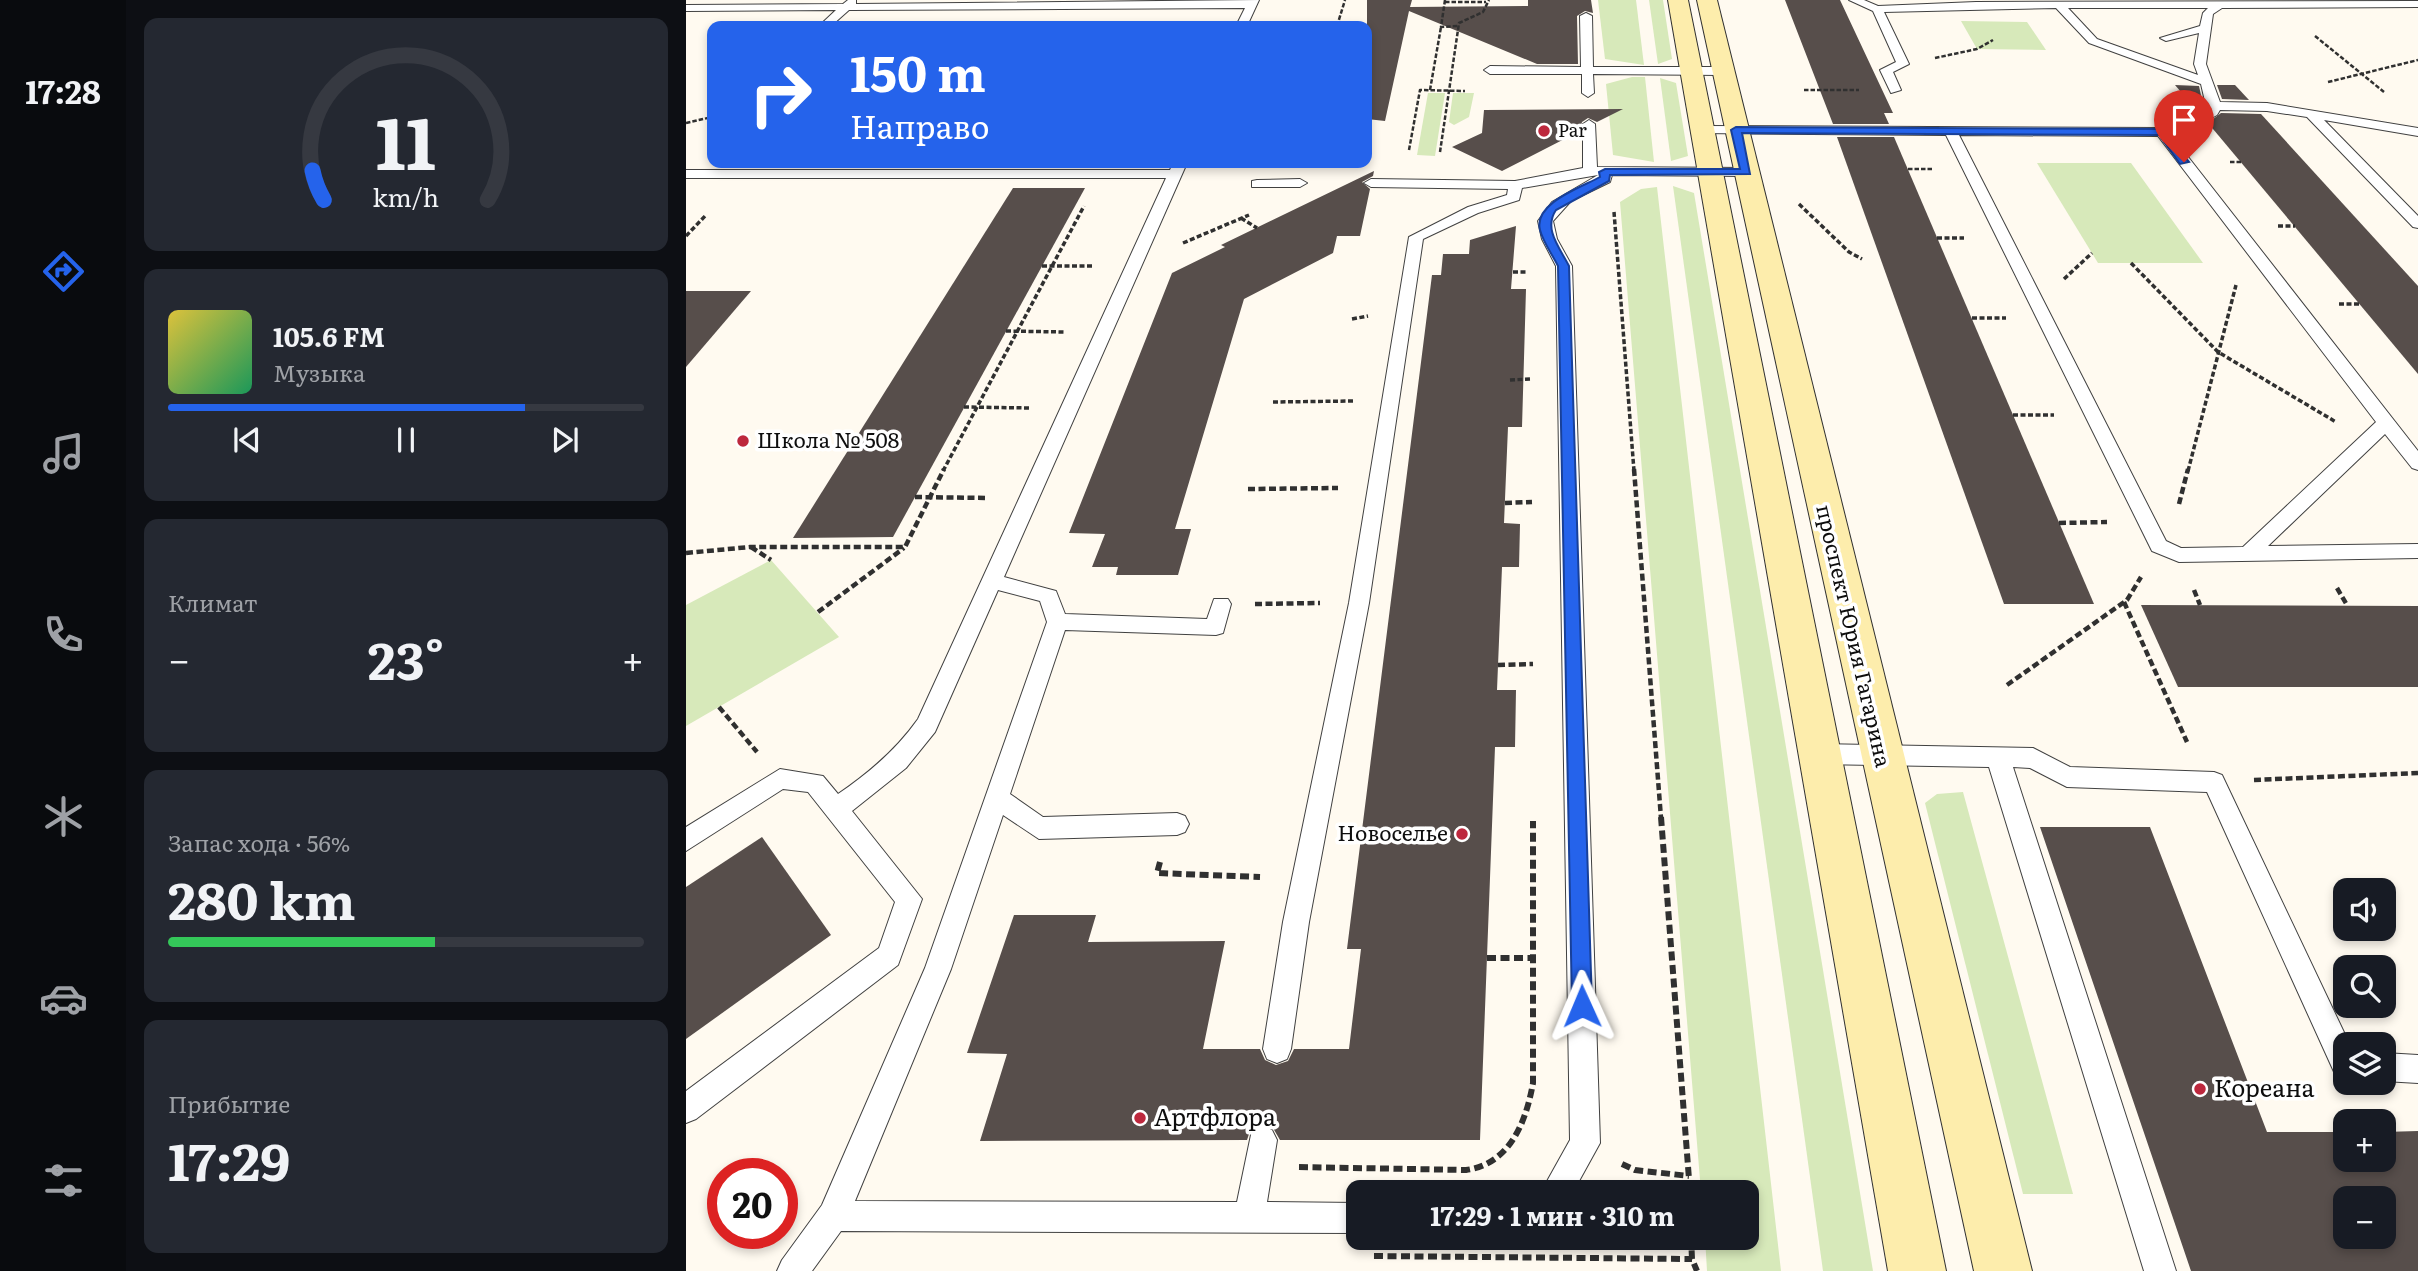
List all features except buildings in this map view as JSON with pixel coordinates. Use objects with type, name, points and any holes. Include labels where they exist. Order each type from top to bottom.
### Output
[{"type":"main road","name":"проспект Юрия Гагарина","points":[[1678,0],[1707,71],[1728,172],[1881,756],[2003,1271]]},
{"type":"main road","name":"проспект Юрия Гагарина","points":[[1707,0],[1707,71]]},
{"type":"main road","name":"проспект Юрия Гагарина","points":[[1728,172],[1818,754],[1917,1271]]},
{"type":"lane","points":[[1854,0],[1877,9],[2220,5],[2267,2],[2418,4]]},
{"type":"lane","points":[[831,21],[852,2]]},
{"type":"lane","points":[[686,8],[852,2],[1252,2],[1244,21]]},
{"type":"lane","points":[[2059,5],[2092,41],[2207,82]]},
{"type":"lane","points":[[1719,130],[1952,133],[2162,132],[2182,129],[2213,112],[2215,106],[2200,64],[2208,13],[2220,5]]},
{"type":"lane","points":[[1877,9],[1903,64],[1886,70],[1895,90]]},
{"type":"lane","points":[[1586,16],[1588,93]]},
{"type":"lane","points":[[2165,38],[2206,28]]},
{"type":"lane","points":[[1490,71],[1707,71]]},
{"type":"lane","points":[[2215,106],[2267,107],[2418,132]]},
{"type":"lane","points":[[2311,114],[2418,224]]},
{"type":"lane","points":[[1589,124],[1600,174]]},
{"type":"lane","points":[[2162,132],[2418,464]]},
{"type":"lane","points":[[1952,133],[2163,548],[2179,555],[2418,551]]},
{"type":"lane","points":[[686,174],[1001,168],[1101,175],[1178,168],[1067,408],[927,725],[909,752],[879,780],[836,809]]},
{"type":"lane","points":[[1371,183],[1404,182],[1435,186],[1515,185],[1600,174],[1728,172]]},
{"type":"lane","points":[[1563,1180],[1585,1143],[1564,266],[1545,229],[1545,218],[1552,208],[1600,174]]},
{"type":"lane","points":[[1257,184],[1295,183]]},
{"type":"lane","points":[[1277,1049],[1296,922],[1359,603],[1416,237],[1473,210],[1514,197],[1515,185]]},
{"type":"lane","points":[[2248,554],[2386,423]]},
{"type":"lane","points":[[793,1271],[833,1216],[938,969],[1057,622],[1049,596],[992,580]]},
{"type":"lane","points":[[1057,622],[1216,627],[1221,604]]},
{"type":"lane","points":[[1818,754],[2033,758],[2067,778],[2210,782],[2333,1039]]},
{"type":"lane","points":[[1998,758],[2160,1271]]},
{"type":"lane","points":[[686,840],[780,779],[815,783],[909,899],[889,956],[686,1109]]},
{"type":"lane","points":[[997,798],[1039,828],[1173,824]]},
{"type":"lane","points":[[2396,1068],[2418,1069]]},
{"type":"lane","points":[[1250,1216],[1259,1153]]},
{"type":"lane","points":[[833,1216],[1346,1218]]},
{"type":"path","points":[[1339,21],[1345,0]]},
{"type":"path","points":[[1430,90],[1445,1],[1488,1],[1483,12],[1458,26],[1435,186]]},
{"type":"path","points":[[2267,2],[2390,97]]},
{"type":"path","points":[[1441,27],[1458,26]]},
{"type":"path","points":[[1903,64],[1977,49]]},
{"type":"path","points":[[2267,107],[2280,94],[2418,60]]},
{"type":"path","points":[[1404,182],[1420,90],[1472,91]]},
{"type":"path","points":[[686,123],[707,118]]},
{"type":"path","points":[[1600,174],[1628,190],[1614,204],[1689,1180]]},
{"type":"path","points":[[818,612],[905,547],[928,497],[979,408],[1101,175]]},
{"type":"path","points":[[1179,244],[1285,200],[1295,183]]},
{"type":"path","points":[[686,236],[706,215]]},
{"type":"path","points":[[1241,218],[1256,228]]},
{"type":"path","points":[[2007,685],[2124,602],[2163,548],[2248,241]]},
{"type":"path","points":[[2131,263],[2218,352],[2367,441]]},
{"type":"path","points":[[1042,266],[1133,267]]},
{"type":"path","points":[[1513,272],[1532,272]]},
{"type":"path","points":[[1006,331],[1104,333]]},
{"type":"path","points":[[1532,366],[1532,393]]},
{"type":"path","points":[[1510,380],[1532,379]]},
{"type":"path","points":[[1273,402],[1389,400]]},
{"type":"path","points":[[964,407],[1067,408]]},
{"type":"path","points":[[1248,489],[1378,488]]},
{"type":"path","points":[[1532,489],[1532,516]]},
{"type":"path","points":[[915,497],[1028,498]]},
{"type":"path","points":[[1504,503],[1532,502]]},
{"type":"path","points":[[686,553],[750,547],[905,547]]},
{"type":"path","points":[[750,547],[771,559]]},
{"type":"path","points":[[2124,602],[2210,782],[2418,773]]},
{"type":"path","points":[[1221,604],[1359,603]]},
{"type":"path","points":[[1533,651],[1533,678]]},
{"type":"path","points":[[1499,665],[1533,664]]},
{"type":"path","points":[[719,707],[780,779]]},
{"type":"path","points":[[1259,1153],[1466,1170],[1488,1165],[1506,1147],[1528,1114],[1533,1083],[1533,818]]},
{"type":"path","points":[[1173,824],[1157,873],[1261,875]]},
{"type":"path","points":[[1487,958],[1533,958]]},
{"type":"path","points":[[1635,1170],[1689,1176]]},
{"type":"path","points":[[1692,1250],[1697,1271]]},
{"type":"path","points":[[1358,1256],[1692,1259]]},
{"type":"green space","points":[[1598,0],[1636,0],[1644,65],[1605,59]]},
{"type":"green space","points":[[1649,0],[1663,0],[1672,59],[1658,64]]},
{"type":"green space","points":[[1961,21],[2027,22],[2046,50],[1977,49]]},
{"type":"green space","points":[[1632,77],[1645,77],[1654,162],[1613,155],[1606,84]]},
{"type":"green space","points":[[1660,78],[1676,83],[1688,156],[1671,161]]},
{"type":"green space","points":[[1428,93],[1445,93],[1435,156],[1417,155]]},
{"type":"green space","points":[[1453,93],[1474,93],[1469,117],[1454,125],[1449,122]]},
{"type":"green space","points":[[2037,163],[2131,163],[2203,263],[2098,263]]},
{"type":"green space","points":[[1673,186],[1694,193],[1873,1271],[1823,1271]]},
{"type":"green space","points":[[1657,187],[1781,1271],[1707,1271],[1706,1250],[1759,1250],[1759,1180],[1700,1180],[1620,202],[1641,189]]},
{"type":"green space","points":[[771,560],[839,637],[686,726],[686,605]]},
{"type":"green space","points":[[1963,792],[2073,1194],[2023,1194],[1925,803],[1937,794]]},
{"type":"place","name":"Par","points":[[1544,131]]},
{"type":"place","name":"Школа № 508","points":[[743,441]]},
{"type":"place","name":"Новоселье","points":[[1462,834]]},
{"type":"place","name":"Кореана","points":[[2200,1089]]},
{"type":"place","name":"Артфлора","points":[[1140,1118]]},
{"type":"route","points":[[1582,1006],[1564,266],[1545,229],[1545,218],[1552,208],[1605,179],[1605,172],[1746,172],[1736,130],[2162,132],[2184,162]]}]
